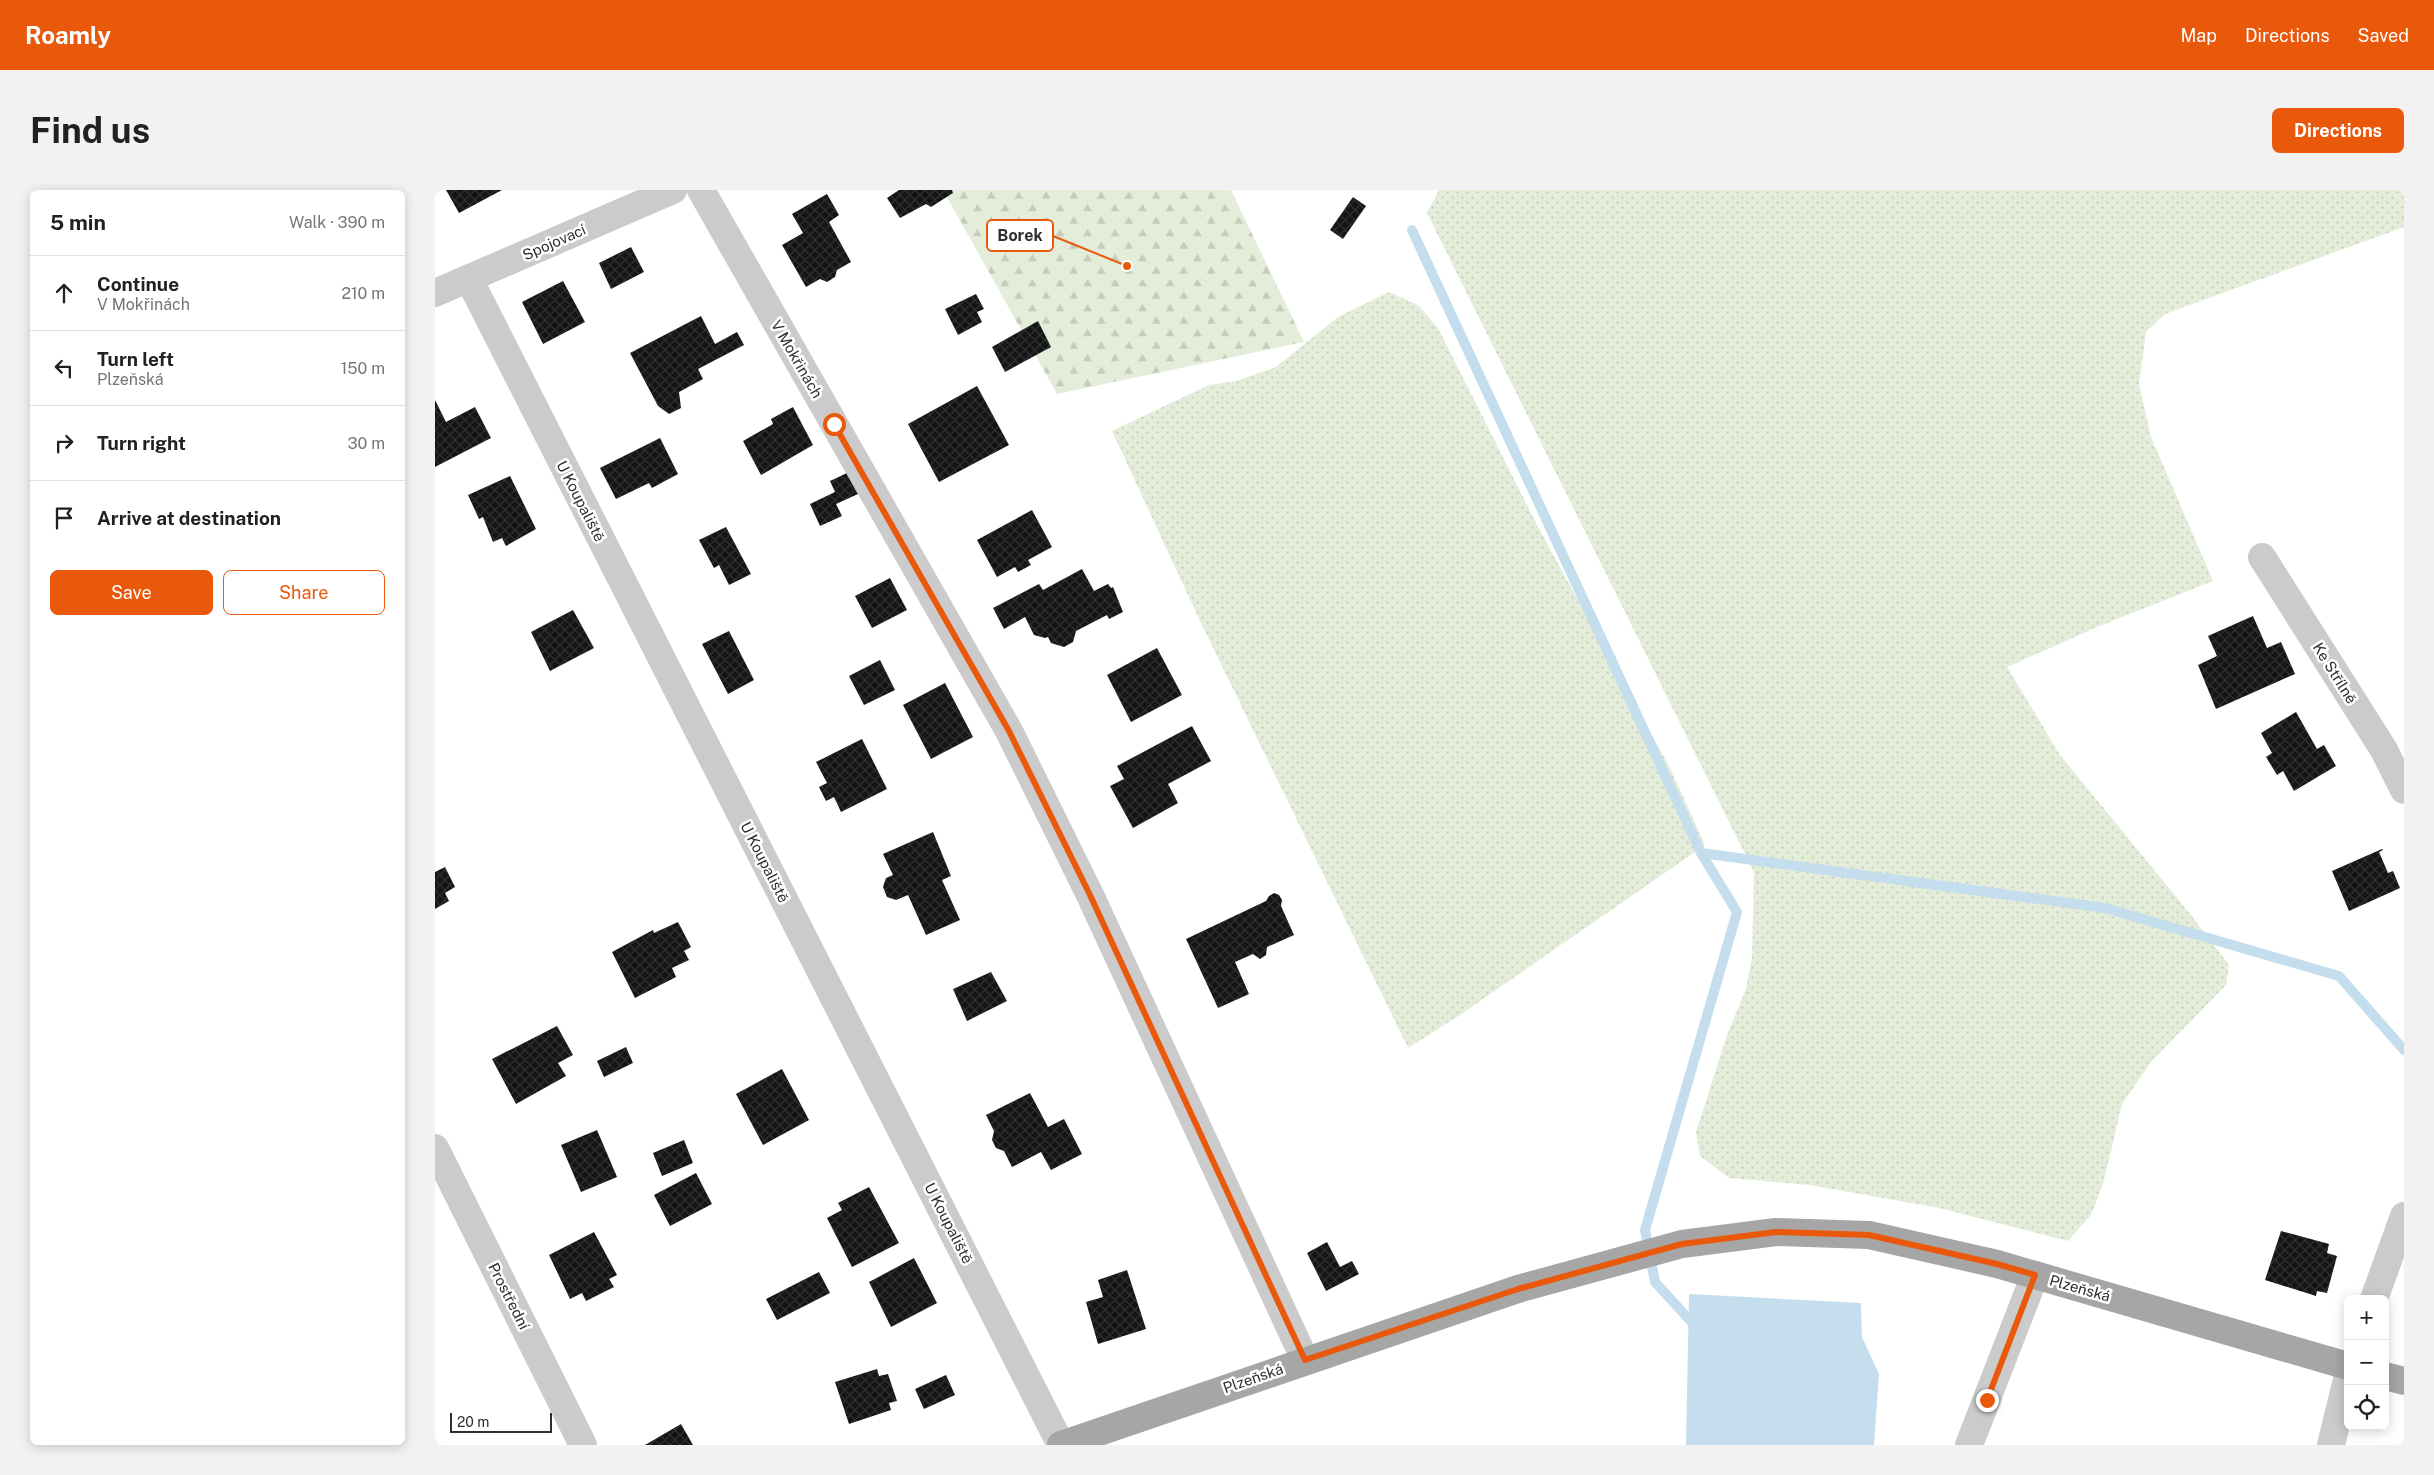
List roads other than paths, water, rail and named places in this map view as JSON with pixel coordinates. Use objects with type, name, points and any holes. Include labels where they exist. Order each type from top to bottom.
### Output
[{"type":"main road","name":"Plzeňská","points":[[1061,1445],[1305,1360],[1518,1289],[1682,1244],[1776,1232],[1869,1235],[1997,1264],[2344,1365]]},
{"type":"main road","points":[[2389,1377],[2404,1381]]},
{"type":"street","name":"Spojovací","points":[[435,292],[673,190]]},
{"type":"street","name":"V Mokřinách","points":[[701,190],[1009,731],[1090,895],[1305,1360]]},
{"type":"street","name":"U Koupaliště","points":[[469,279],[1061,1445]]},
{"type":"street","name":"Ke Střílně","points":[[2262,557],[2384,750],[2404,790]]},
{"type":"street","name":"Prostřední","points":[[435,1148],[583,1445]]},
{"type":"street","points":[[2375,1295],[2404,1216]]},
{"type":"street","points":[[1969,1445],[2035,1275]]},
{"type":"street","points":[[2331,1445],[2346,1385]]},
{"type":"water","points":[[1689,1294],[1861,1303],[1862,1337],[1879,1374],[1874,1445],[1686,1445]]},
{"type":"waterway","points":[[1412,230],[1701,853],[1737,912],[1645,1230],[1655,1282],[1697,1328]]},
{"type":"waterway","points":[[1701,853],[2105,908],[2339,976],[2404,1050]]},
{"type":"place","name":"Borek","points":[[1127,266]]}]
